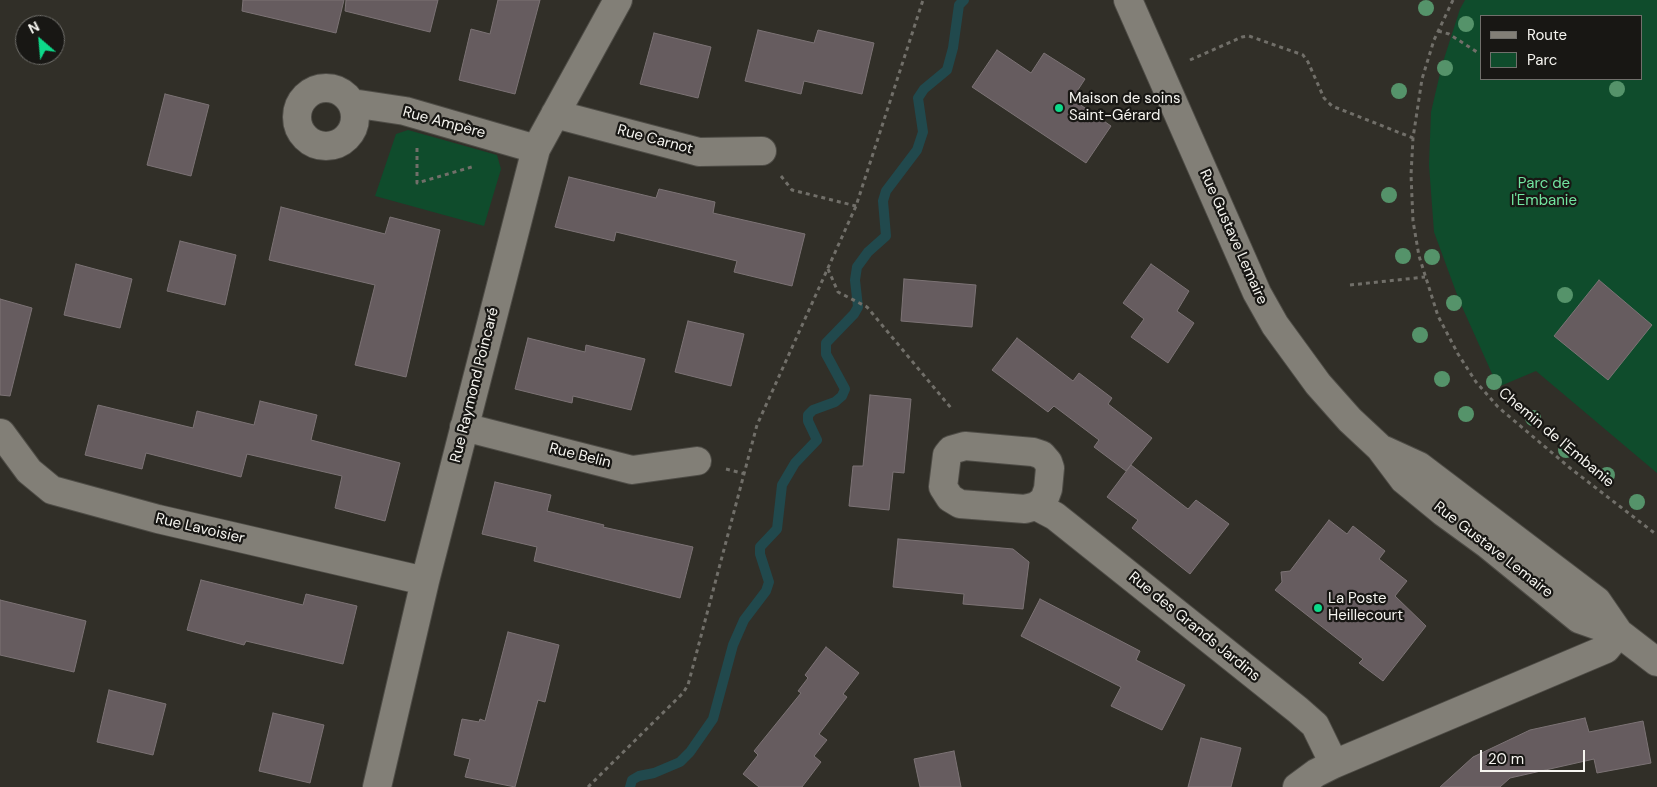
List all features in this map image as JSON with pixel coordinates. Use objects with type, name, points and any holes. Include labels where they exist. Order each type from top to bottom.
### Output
[{"type":"street","name":"Rue Raymond Poincaré","points":[[378,787],[425,581],[464,426],[525,146],[555,114],[618,0]]},
{"type":"street","name":"Rue Gustave Lemaire","points":[[1128,0],[1242,260],[1275,325],[1318,384],[1350,420],[1380,448],[1419,466],[1596,600],[1619,633],[1657,662]]},
{"type":"street","name":"Rue Ampère","points":[[352,103],[417,114],[525,146]]},
{"type":"street","name":"Rue Carnot","points":[[555,114],[699,152],[762,151]]},
{"type":"street","name":"Rue Belin","points":[[464,426],[632,470],[697,461]]},
{"type":"street","name":"Rue Lavoisier","points":[[1,433],[29,471],[52,490],[158,519],[425,581]]},
{"type":"street","name":"Rue des Grands Jardins","points":[[1036,506],[1055,516],[1298,710],[1315,725],[1334,764]]},
{"type":"street","points":[[1298,787],[1316,773],[1334,764],[1606,649],[1619,633]]},
{"type":"path","points":[[588,787],[684,693],[688,685],[757,425],[856,206],[923,0]]},
{"type":"path","name":"Chemin de l'Embanie","points":[[1453,0],[1438,31],[1422,79],[1413,138],[1411,175],[1413,221],[1425,277],[1438,316],[1458,354],[1476,382],[1498,408],[1570,468],[1657,535]]},
{"type":"path","points":[[1438,31],[1449,34],[1477,52]]},
{"type":"path","points":[[1160,73],[1242,37],[1249,36],[1303,56],[1308,62],[1324,98],[1332,106],[1413,138]]},
{"type":"path","points":[[417,114],[416,183],[500,159],[525,146]]},
{"type":"path","points":[[762,151],[792,190],[856,206]]},
{"type":"path","points":[[828,269],[838,292],[849,299],[863,304],[951,408]]},
{"type":"path","points":[[1350,285],[1425,277]]},
{"type":"green space","name":"Parc de l'Embanie","points":[[1465,0],[1657,0],[1657,473],[1536,371],[1498,387],[1459,300],[1434,232],[1429,165],[1431,112],[1442,65],[1460,9]]},
{"type":"green space","points":[[408,130],[497,155],[501,169],[484,226],[375,196],[396,134]]},
{"type":"building","points":[[243,0],[344,0],[336,33],[242,11]]},
{"type":"building","points":[[346,0],[438,0],[430,32],[345,11]]},
{"type":"building","points":[[498,0],[540,0],[515,94],[459,80],[471,29],[490,34]]},
{"type":"building","points":[[758,30],[814,43],[818,30],[874,43],[862,94],[804,81],[801,94],[745,81]]},
{"type":"building","points":[[654,33],[711,47],[698,98],[640,84]]},
{"type":"building","name":"Maison de soins Saint-Gérard","points":[[997,50],[1031,73],[1044,53],[1085,79],[1072,99],[1111,126],[1086,163],[972,87]]},
{"type":"building","points":[[165,94],[209,105],[191,176],[147,165]]},
{"type":"building","points":[[569,177],[656,198],[659,189],[715,202],[713,213],[805,234],[792,286],[734,272],[737,261],[616,232],[614,241],[555,227]]},
{"type":"building","points":[[281,207],[385,234],[390,217],[440,230],[406,377],[355,365],[375,285],[269,260]]},
{"type":"building","points":[[180,241],[236,255],[225,305],[167,291]]},
{"type":"building","points":[[76,264],[132,279],[120,328],[64,315]]},
{"type":"building","points":[[1151,264],[1189,291],[1177,311],[1194,323],[1168,363],[1131,337],[1144,319],[1123,303]]},
{"type":"building","points":[[904,279],[976,285],[972,327],[901,321]]},
{"type":"building","points":[[1599,280],[1652,325],[1608,380],[1554,336]]},
{"type":"building","points":[[0,299],[32,308],[10,396],[0,395]]},
{"type":"building","points":[[688,321],[744,334],[731,386],[675,372]]},
{"type":"building","points":[[528,338],[585,352],[586,345],[645,359],[631,410],[573,396],[572,403],[515,389]]},
{"type":"building","points":[[1017,338],[1073,381],[1079,373],[1112,398],[1108,404],[1152,438],[1126,471],[1094,447],[1099,440],[1054,406],[1048,412],[992,370]]},
{"type":"building","points":[[870,395],[911,399],[904,473],[893,472],[889,510],[849,506],[853,466],[863,466]]},
{"type":"building","points":[[260,401],[317,415],[311,440],[400,463],[385,521],[335,508],[342,476],[247,454],[241,477],[146,453],[142,469],[85,455],[98,405],[193,428],[197,411],[254,425]]},
{"type":"building","points":[[1131,465],[1188,509],[1196,500],[1229,524],[1190,574],[1132,528],[1138,520],[1107,497]]},
{"type":"building","points":[[495,482],[551,495],[547,511],[604,525],[603,527],[693,547],[680,598],[534,561],[537,547],[482,534]]},
{"type":"building","points":[[1329,520],[1347,534],[1353,526],[1385,551],[1379,559],[1407,581],[1395,596],[1426,626],[1383,681],[1359,663],[1363,659],[1275,590],[1282,582],[1281,572],[1290,571]]},
{"type":"building","points":[[898,539],[1013,549],[1029,562],[1023,609],[963,604],[964,594],[893,587]]},
{"type":"building","points":[[201,580],[303,605],[306,594],[357,606],[343,664],[246,641],[244,645],[187,630]]},
{"type":"building","points":[[1040,599],[1140,651],[1136,660],[1185,685],[1162,730],[1111,706],[1121,687],[1021,636]]},
{"type":"building","points":[[0,600],[86,621],[74,672],[0,655]]},
{"type":"building","points":[[508,632],[559,645],[545,702],[538,700],[515,787],[465,777],[470,759],[454,755],[462,719],[479,722],[480,719],[485,721]]},
{"type":"building","points":[[826,647],[859,673],[843,694],[847,697],[819,734],[827,740],[814,756],[821,762],[802,787],[759,787],[743,774],[758,755],[754,751],[801,693],[798,691],[808,678],[805,675]]},
{"type":"building","points":[[109,690],[166,704],[153,755],[97,742]]},
{"type":"building","points":[[273,713],[324,725],[310,783],[259,771]]},
{"type":"building","points":[[1585,718],[1589,732],[1643,721],[1651,763],[1597,773],[1594,759],[1510,778],[1500,787],[1440,787],[1473,757],[1530,730]]},
{"type":"building","points":[[1201,738],[1241,748],[1231,787],[1188,787]]},
{"type":"building","points":[[954,751],[961,787],[920,787],[914,759]]},
{"type":"waterway","points":[[630,787],[632,780],[639,776],[654,773],[680,762],[690,752],[713,719],[733,645],[744,620],[766,591],[769,582],[760,554],[760,547],[777,529],[782,485],[795,463],[817,440],[808,421],[808,415],[813,410],[835,402],[842,396],[845,389],[826,354],[826,343],[854,314],[858,307],[855,280],[857,267],[868,252],[886,236],[883,201],[886,191],[917,150],[923,132],[918,98],[924,89],[947,70],[953,48],[959,5],[964,0]]},
{"type":"place","name":"Maison de soins Saint-Gérard","points":[[1059,108]]},
{"type":"place","name":"La Poste Heillecourt","points":[[1318,608]]}]
